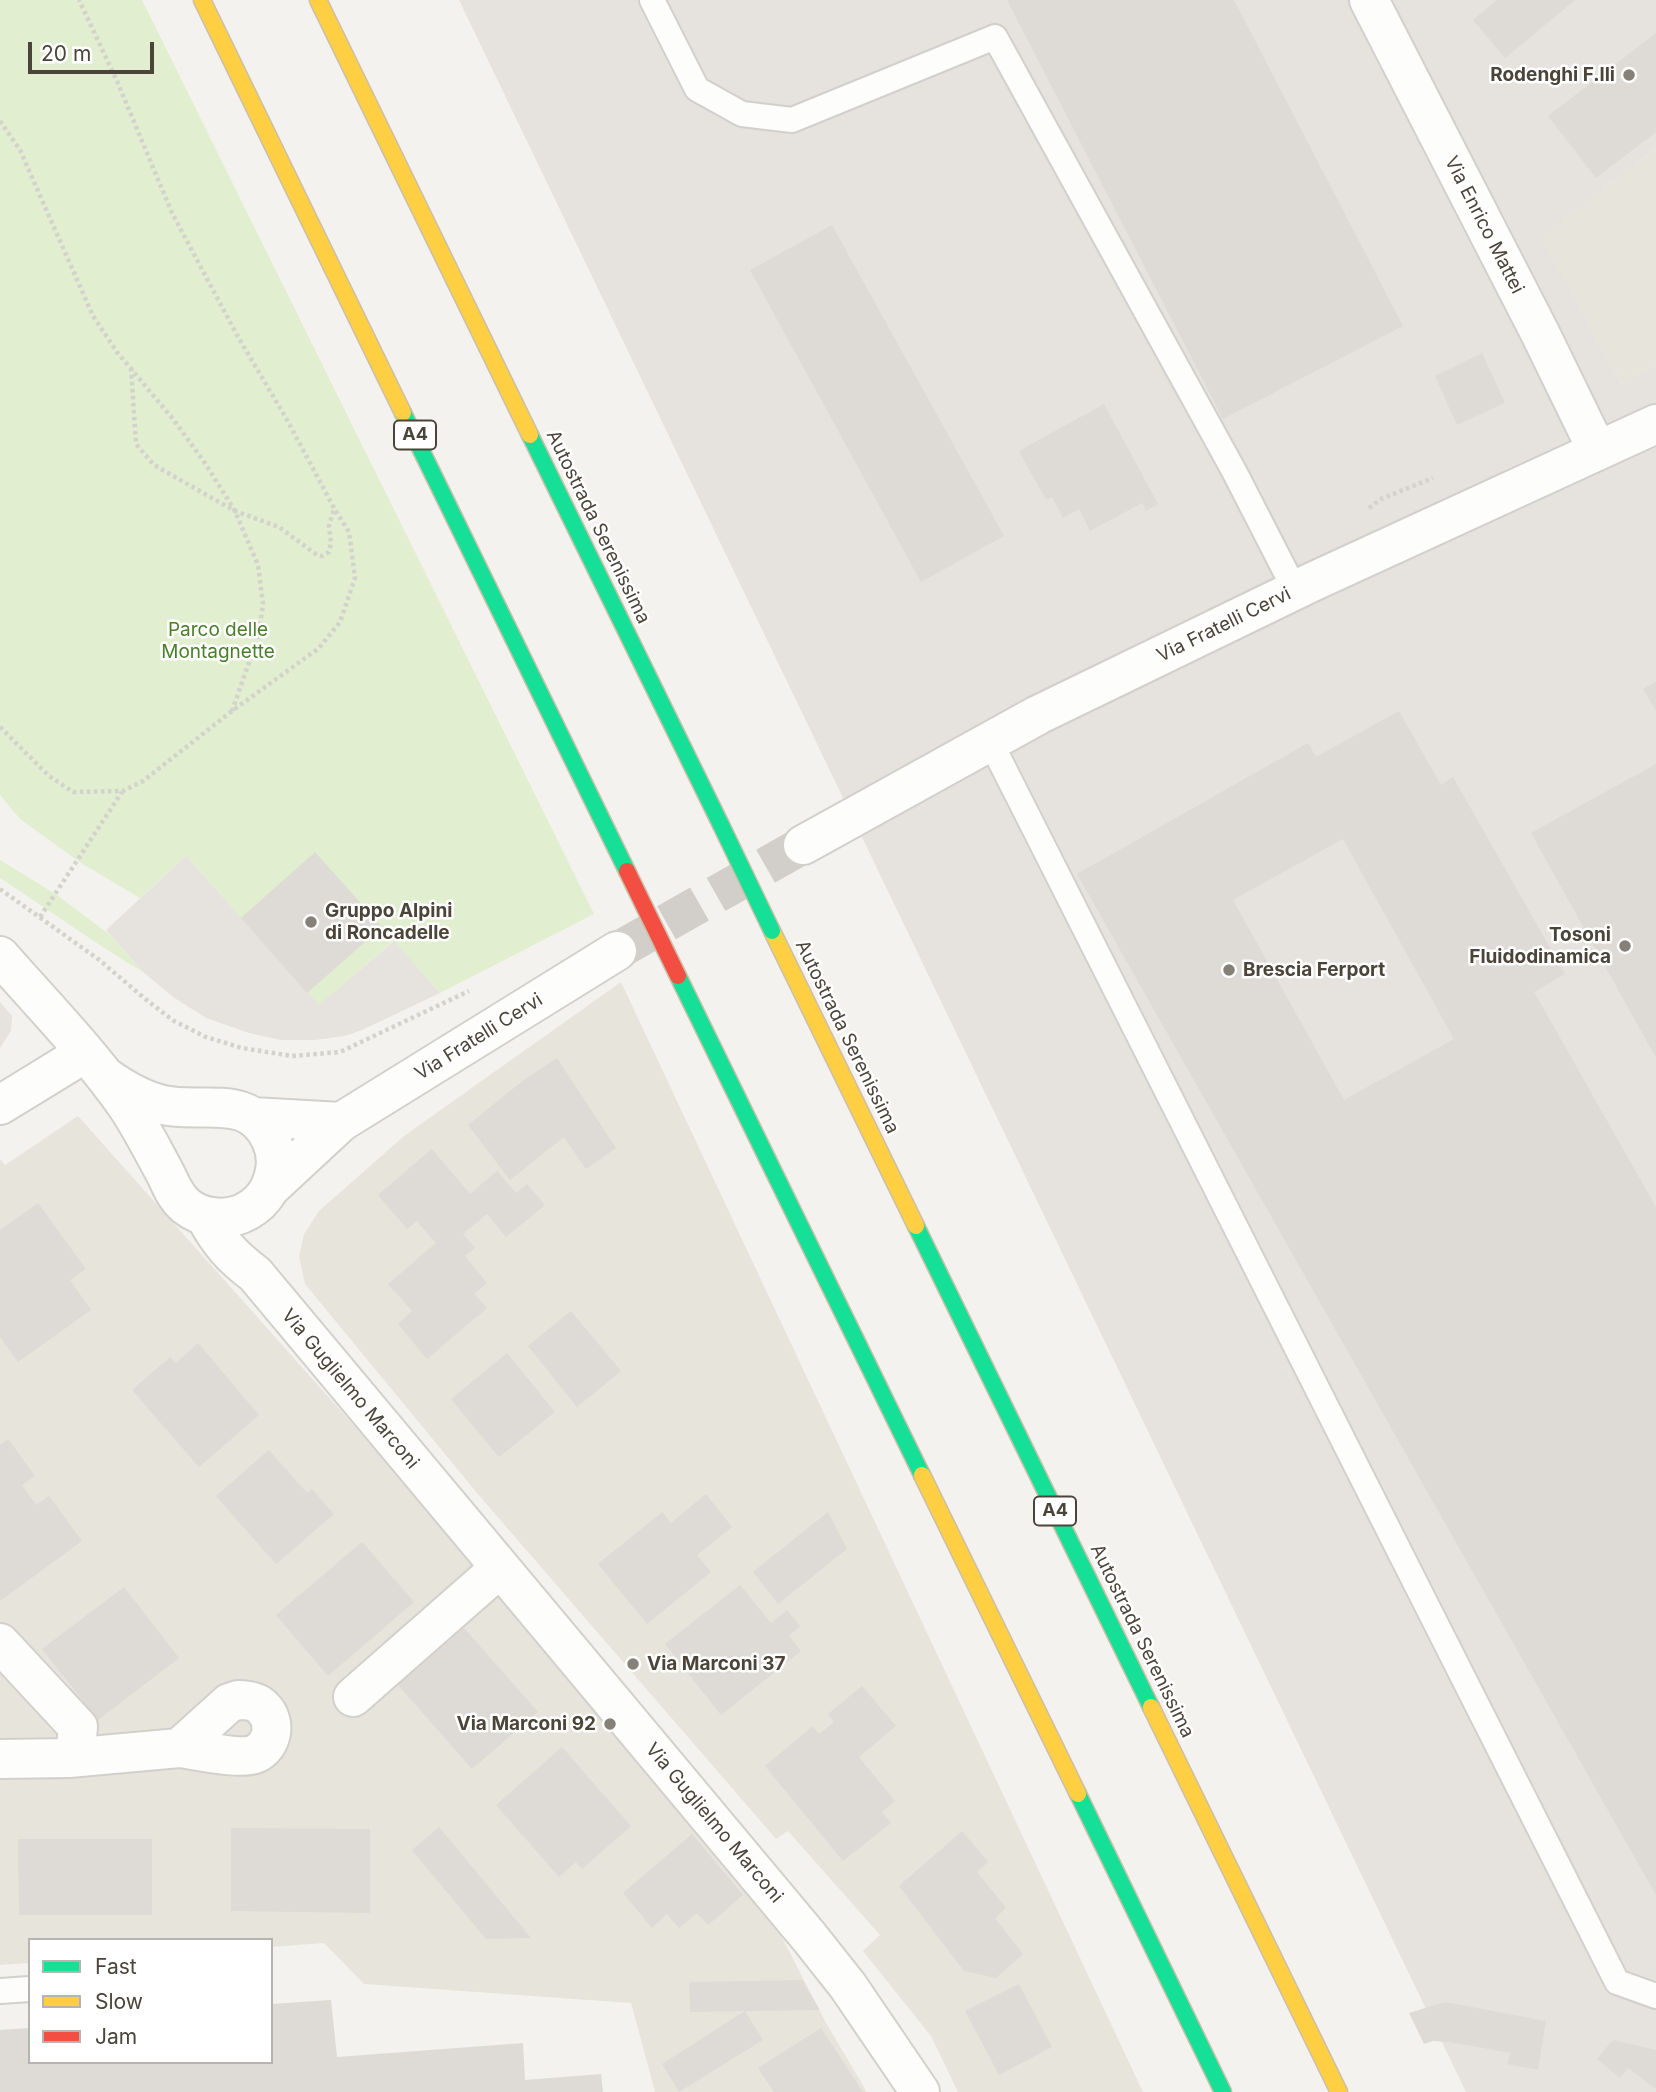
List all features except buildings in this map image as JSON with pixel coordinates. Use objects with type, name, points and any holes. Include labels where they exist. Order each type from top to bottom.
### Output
[{"type":"highway","name":"A4","points":[[202,0],[1223,2092]]},
{"type":"highway","name":"Autostrada Serenissima","points":[[318,0],[1339,2092]]},
{"type":"street","name":"Via Enrico Mattei","points":[[1369,0],[1597,450]]},
{"type":"street","name":"Via Fratelli Cervi","points":[[803,845],[1038,716],[1295,590],[1656,424]]},
{"type":"street","name":"Via Fratelli Cervi","points":[[262,1197],[341,1122],[617,951]]},
{"type":"street","name":"Via Guglielmo Marconi","points":[[0,956],[95,1065],[128,1109],[174,1194],[188,1208],[205,1216],[234,1258],[254,1274],[810,1938],[848,1986],[917,2090]]},
{"type":"street","points":[[0,1105],[95,1065]]},
{"type":"street","name":"Via Guglielmo Marconi","points":[[95,1065],[123,1089],[143,1099],[163,1105],[206,1108],[223,1106],[239,1109],[253,1117]]},
{"type":"street","points":[[166,1176],[168,1142],[177,1127],[190,1115],[206,1108]]},
{"type":"street","points":[[253,1117],[341,1122]]},
{"type":"street","points":[[253,1117],[267,1131],[275,1149],[276,1168],[249,1230],[254,1274]]},
{"type":"street","points":[[205,1216],[222,1218],[239,1215],[262,1197]]},
{"type":"street","points":[[353,1697],[500,1569]]},
{"type":"street","points":[[0,1643],[78,1727],[76,1746],[69,1758]]},
{"type":"street","points":[[0,1759],[69,1758],[179,1748]]},
{"type":"lane","points":[[652,0],[697,89],[742,114],[754,116],[792,120],[995,37],[1234,471],[1295,590]]},
{"type":"lane","points":[[990,741],[1617,1982],[1656,1996]]},
{"type":"lane","points":[[0,1991],[28,1989]]},
{"type":"path","points":[[0,727],[48,776],[73,792],[122,791],[143,781],[232,711],[319,648],[340,622],[355,578],[349,532],[238,337],[172,214],[117,80],[79,0]]},
{"type":"path","points":[[0,121],[20,150],[93,316],[205,463],[235,511],[258,565],[263,604],[259,634],[232,711]]},
{"type":"path","points":[[131,368],[136,444],[154,465],[235,511],[279,527],[317,555],[322,556],[329,552],[329,526],[334,508]]},
{"type":"path","points":[[40,917],[122,791]]},
{"type":"path","points":[[0,889],[98,959],[174,1021],[206,1037],[242,1048],[292,1056],[340,1052],[471,990]]},
{"type":"shaded area","points":[[459,0],[1656,0],[1656,148],[1541,237],[1622,384],[1656,365],[1656,2092],[1466,2092]]},
{"type":"shaded area","points":[[1656,148],[1656,365],[1622,384],[1540,237]]},
{"type":"shaded area","points":[[186,856],[319,1005],[394,941],[440,993],[362,1030],[345,1036],[315,1040],[280,1040],[249,1033],[206,1018],[173,997],[143,972],[106,930]]},
{"type":"shaded area","points":[[621,982],[1143,2092],[958,2092],[931,2036],[863,1951],[880,1935],[788,1831],[776,1839],[477,1493],[305,1284],[299,1256],[304,1234],[319,1211],[404,1136]]},
{"type":"shaded area","points":[[0,1002],[12,1016],[11,1031],[0,1048]]},
{"type":"shaded area","points":[[78,1116],[473,1559],[772,1918],[826,2023],[867,2092],[655,2092],[631,2003],[364,1984],[324,1943],[273,1947],[273,1938],[28,1938],[28,1963],[0,1965],[0,1159],[5,1165]]},
{"type":"green space","name":"Parco delle Montagnette","points":[[0,0],[142,0],[594,914],[440,993],[393,941],[319,1006],[186,856],[140,898],[81,863],[20,819],[0,795]]},
{"type":"green space","points":[[0,860],[57,895],[110,935],[143,972],[0,878]]},
{"type":"tunnel","points":[[617,951],[803,845]]},
{"type":"traffic: fast","points":[[403,413],[627,871]]},
{"type":"traffic: fast","points":[[530,435],[721,825]]},
{"type":"traffic: fast","points":[[721,825],[772,931]]},
{"type":"traffic: fast","points":[[678,976],[922,1475]]},
{"type":"traffic: fast","points":[[916,1226],[1151,1707]]},
{"type":"traffic: fast","points":[[1078,1794],[1223,2092]]},
{"type":"traffic: slow","points":[[202,0],[403,413]]},
{"type":"traffic: slow","points":[[318,0],[530,435]]},
{"type":"traffic: slow","points":[[772,931],[916,1226]]},
{"type":"traffic: slow","points":[[922,1475],[1078,1794]]},
{"type":"traffic: slow","points":[[1151,1707],[1339,2092]]},
{"type":"traffic: jam","points":[[627,871],[678,976]]},
{"type":"place","name":"Rodenghi F.lli","points":[[1629,75]]},
{"type":"place","name":"Gruppo Alpini di Roncadelle","points":[[311,922]]},
{"type":"place","name":"Tosoni Fluidodinamica","points":[[1625,946]]},
{"type":"place","name":"Brescia Ferport","points":[[1229,970]]},
{"type":"place","name":"Via Marconi 37","points":[[633,1664]]},
{"type":"place","name":"Via Marconi 92","points":[[610,1724]]}]
